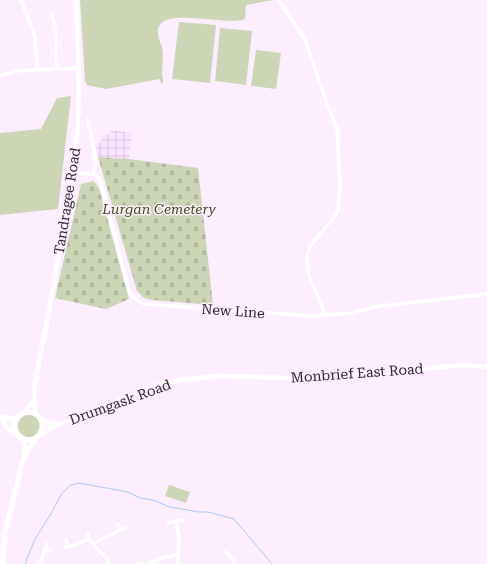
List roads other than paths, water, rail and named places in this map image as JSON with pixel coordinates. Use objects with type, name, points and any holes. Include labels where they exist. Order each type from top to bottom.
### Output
[{"type":"main road","points":[[2,564],[5,533],[24,459],[30,445],[42,429],[38,416],[32,412],[25,412],[21,414],[16,419],[14,426],[18,435]]},
{"type":"main road","points":[[0,418],[16,419]]},
{"type":"main road","points":[[0,418],[9,429],[23,438],[30,440],[38,436]]},
{"type":"main road","points":[[23,438],[25,448],[24,459]]},
{"type":"street","points":[[21,0],[35,36],[37,70]]},
{"type":"street","name":"Tandragee Road","points":[[38,416],[34,408],[34,399],[72,173],[79,104],[76,0]]},
{"type":"street","points":[[279,0],[305,39],[337,129],[340,185],[338,211],[310,246],[307,257],[309,276],[326,316]]},
{"type":"street","points":[[57,68],[55,27],[52,16],[58,17]]},
{"type":"street","points":[[0,76],[14,71],[78,68]]},
{"type":"street","points":[[72,173],[94,174],[96,162],[88,120]]},
{"type":"street","name":"New Line","points":[[94,174],[100,179],[129,291],[132,297],[144,304],[326,316],[374,307],[487,294]]},
{"type":"street","name":"Monbrief East Road","points":[[228,376],[291,378],[330,377],[463,365],[487,367]]},
{"type":"street","name":"Drumgask Road","points":[[38,436],[61,424],[152,388],[180,380],[228,376]]},
{"type":"street","name":"Tandragee Road","points":[[25,412],[34,399]]},
{"type":"street","points":[[38,416],[48,423],[61,424]]},
{"type":"street","points":[[168,523],[182,520]]},
{"type":"street","points":[[176,521],[179,537],[178,564]]},
{"type":"street","points":[[118,524],[120,530]]},
{"type":"street","points":[[93,542],[125,528]]},
{"type":"street","points":[[66,540],[66,547],[88,537],[93,542],[98,552],[106,558],[110,564]]},
{"type":"street","points":[[39,564],[47,544]]},
{"type":"street","points":[[45,549],[51,551]]},
{"type":"street","points":[[226,552],[236,564]]},
{"type":"street","points":[[149,557],[150,563],[162,558],[178,555]]},
{"type":"waterway","points":[[25,564],[35,539],[62,493],[71,485],[79,483],[128,492],[140,498],[153,500],[170,507],[208,512],[234,519],[272,564]]},
{"type":"park label","name":"Lurgan Cemetery","points":[[159,209]]}]
